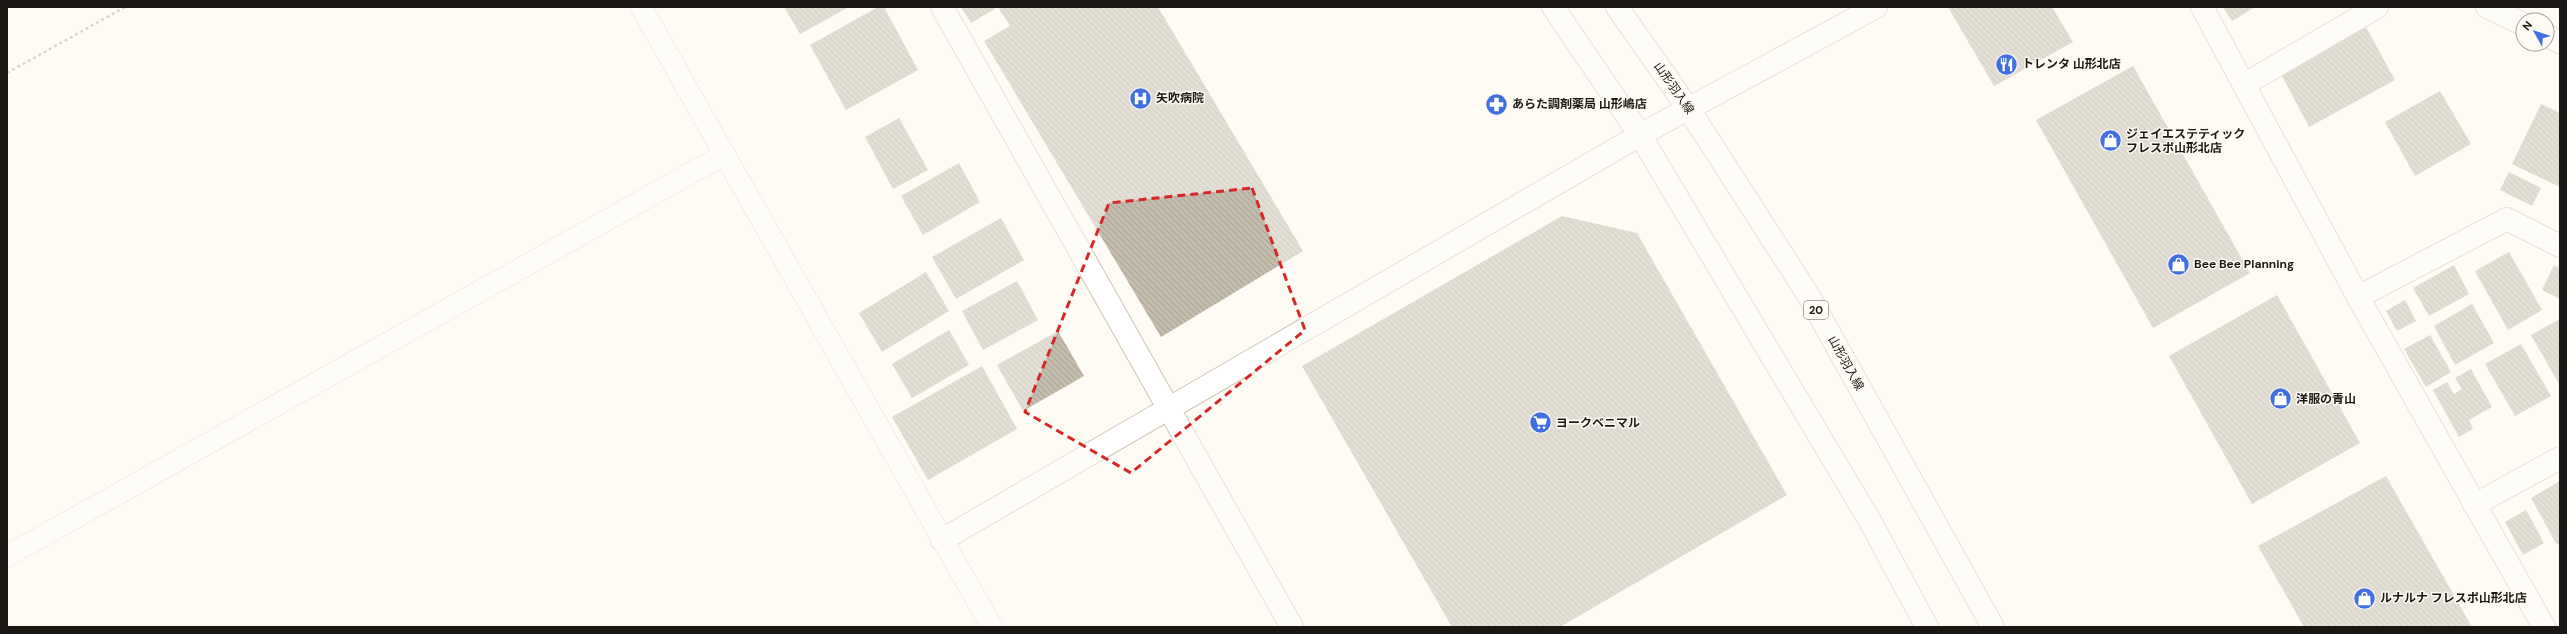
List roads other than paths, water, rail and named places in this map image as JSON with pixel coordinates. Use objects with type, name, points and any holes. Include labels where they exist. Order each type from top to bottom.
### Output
[{"type":"street","points":[[942,7],[1292,627]]},
{"type":"street","points":[[1553,7],[1640,135],[1870,521],[1927,627]]},
{"type":"street","name":"山形羽入線","points":[[1617,7],[1688,108],[1807,293],[1993,627]]},
{"type":"street","points":[[942,540],[1640,135],[1876,7]]},
{"type":"street","points":[[2202,7],[2245,84],[2358,297],[2544,627]]},
{"type":"street","points":[[2245,84],[2377,7]]},
{"type":"street","points":[[2487,7],[2515,20]]},
{"type":"street","points":[[2358,297],[2507,220],[2560,246]]},
{"type":"street","points":[[2474,505],[2560,458]]},
{"type":"lane","points":[[641,7],[992,627]]},
{"type":"lane","points":[[7,556],[725,154]]},
{"type":"place","name":"トレンタ 山形北店","points":[[2007,64]]},
{"type":"place","name":"矢吹病院","points":[[1141,98]]},
{"type":"place","name":"あらた調剤薬局 山形嶋店","points":[[1496,104]]},
{"type":"place","name":"ジェイエステティック フレスポ山形北店","points":[[2111,141]]},
{"type":"place","name":"Bee Bee Planning","points":[[2178,264]]},
{"type":"place","name":"洋服の青山","points":[[2280,399]]},
{"type":"place","name":"ヨークベニマル","points":[[1541,423]]},
{"type":"place","name":"ルナルナ フレスポ山形北店","points":[[2365,598]]}]
